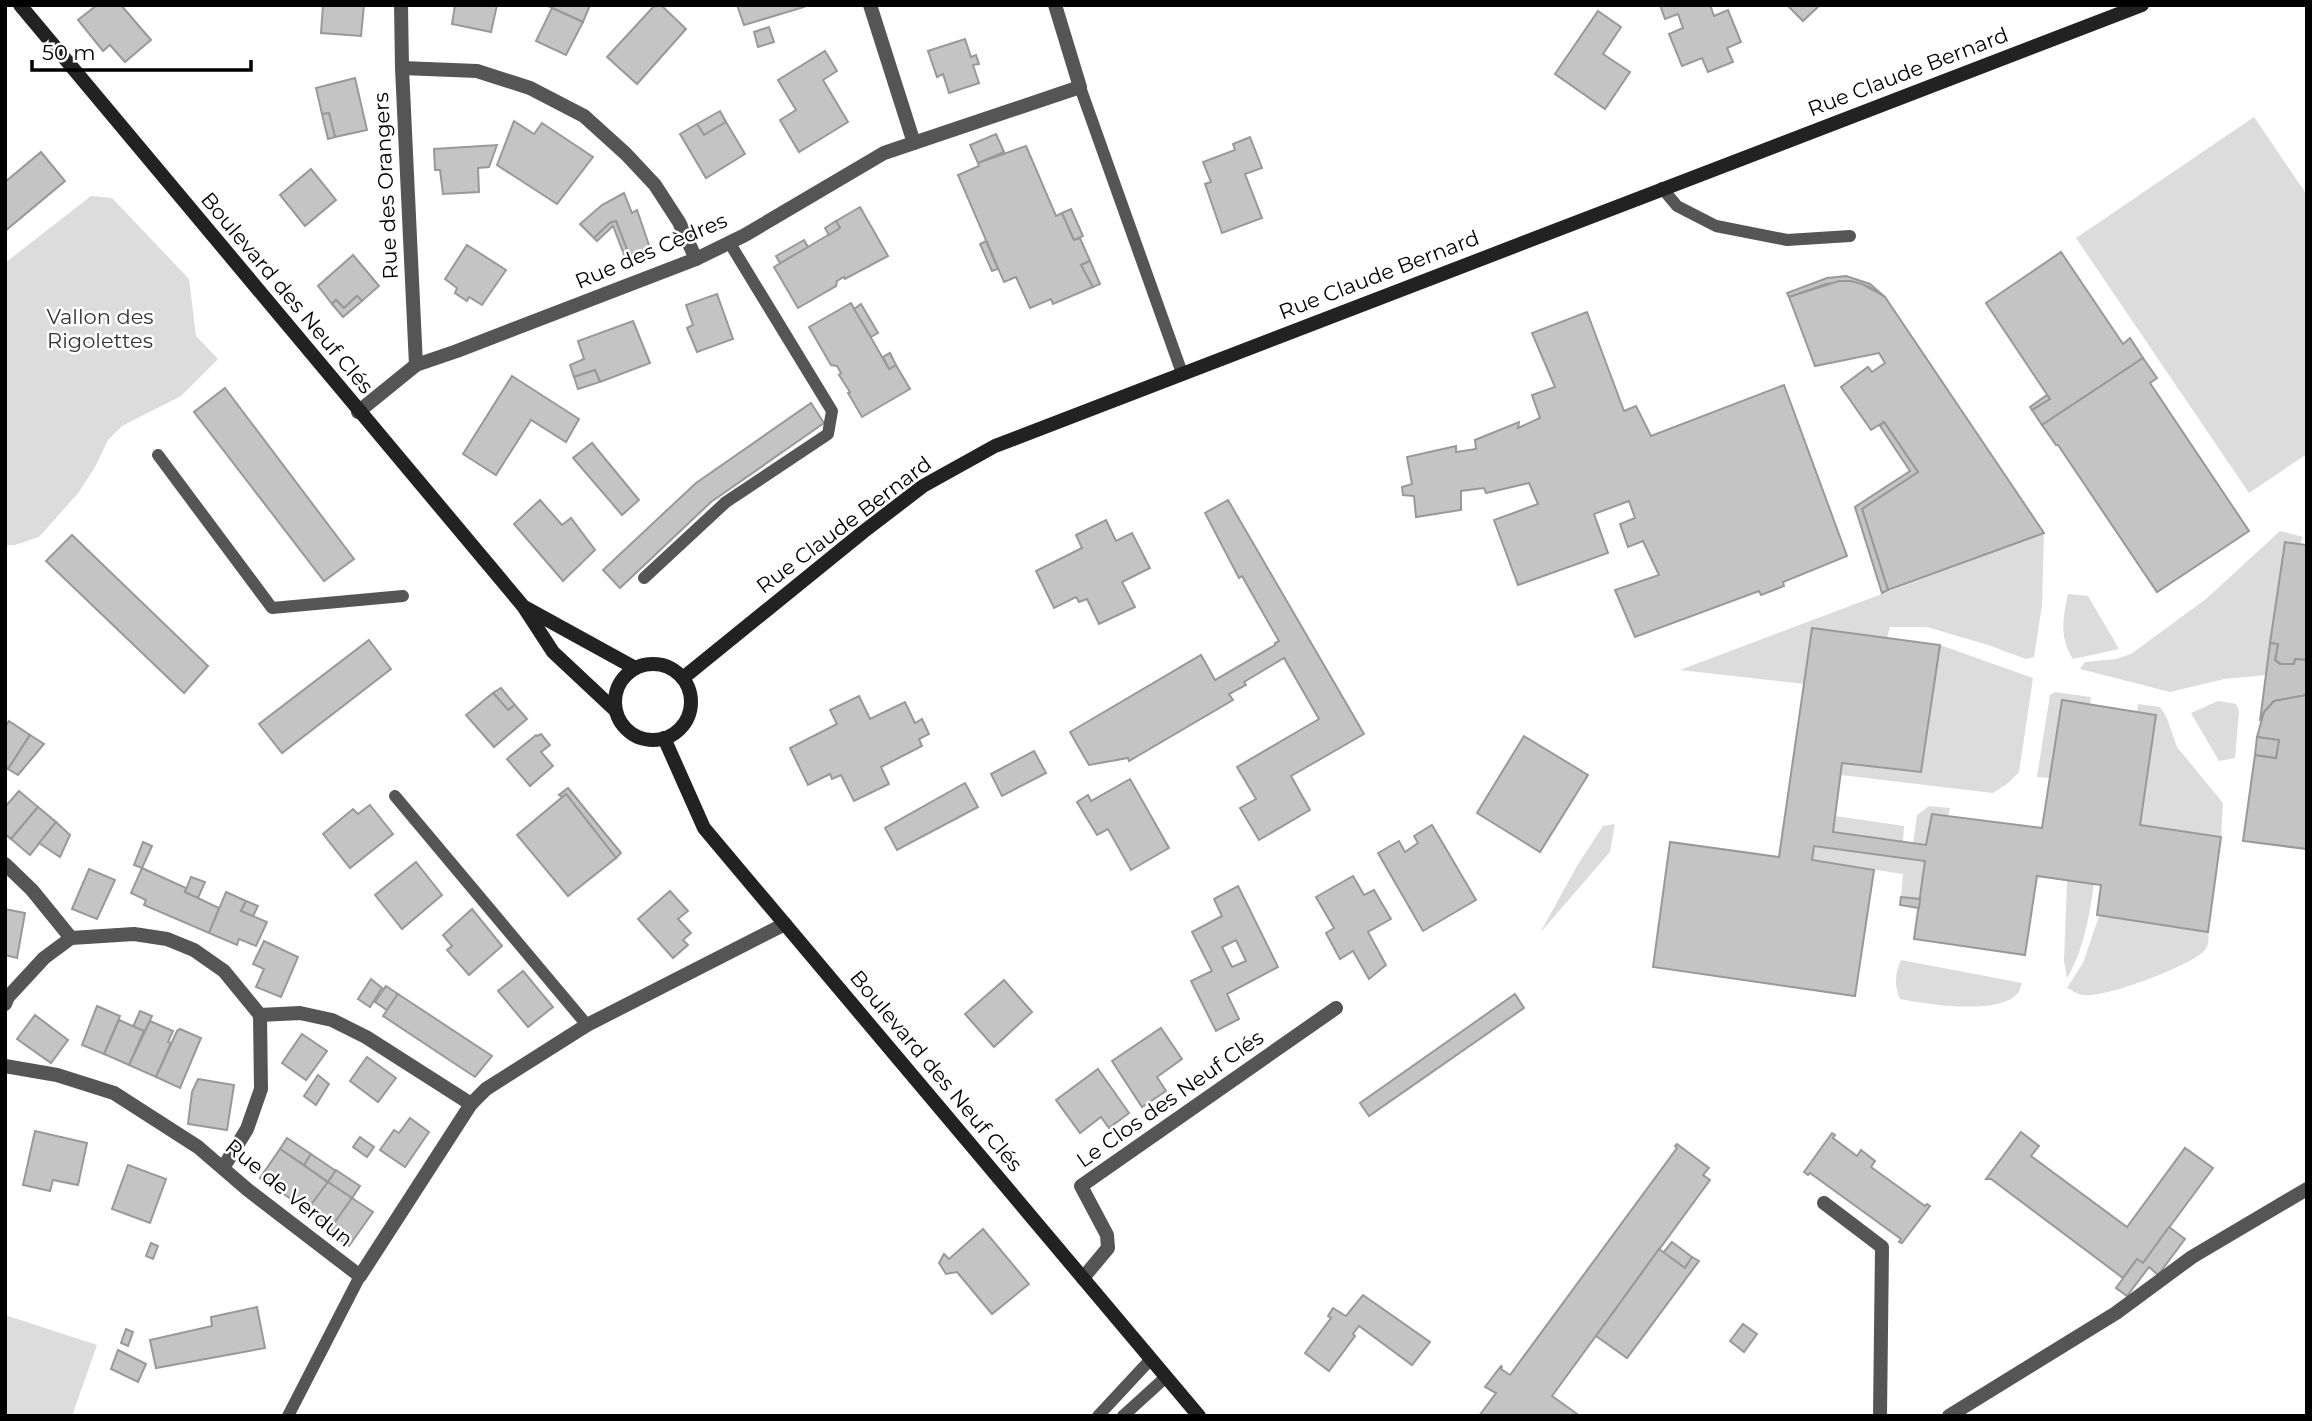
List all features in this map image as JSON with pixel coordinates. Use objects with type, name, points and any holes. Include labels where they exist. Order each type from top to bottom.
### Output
[{"type":"main road","name":"Boulevard des Neuf Clés","points":[[20,5],[523,606],[553,652],[616,711]]},
{"type":"main road","name":"Rue Claude Bernard","points":[[683,678],[923,486],[995,446],[2141,5]]},
{"type":"main road","name":"Boulevard des Neuf Clés","points":[[523,606],[635,668]]},
{"type":"main road","points":[[656,664],[676,671],[683,678],[690,689],[690,713],[684,725],[675,733],[652,740],[639,737],[621,722],[616,711],[616,698],[625,676],[635,668],[656,664]]},
{"type":"main road","name":"Boulevard des Neuf Clés","points":[[664,738],[704,828],[1199,1416]]},
{"type":"street","name":"Rue des Orangers","points":[[401,5],[401,68],[415,365]]},
{"type":"street","points":[[870,5],[914,143]]},
{"type":"street","points":[[1055,5],[1080,87]]},
{"type":"street","points":[[401,68],[477,71],[530,88],[584,116],[655,185],[679,222],[695,259]]},
{"type":"street","name":"Rue des Cèdres","points":[[358,412],[415,365],[695,259],[884,153],[1080,87]]},
{"type":"street","points":[[5,864],[32,890],[71,938]]},
{"type":"street","name":"Rue de Verdun","points":[[5,1066],[57,1075],[114,1093],[198,1147],[248,1190],[360,1276],[471,1104],[486,1089],[587,1025],[785,924]]},
{"type":"street","points":[[5,1004],[8,997],[44,958],[71,938],[134,934],[167,939],[194,950],[224,971],[260,1015],[261,1089],[247,1129],[223,1168]]},
{"type":"street","name":"Le Clos des Neuf Clés","points":[[1083,1278],[1108,1248],[1107,1235],[1081,1186],[1336,1008]]},
{"type":"street","points":[[260,1015],[300,1013],[331,1020],[366,1037],[471,1104]]},
{"type":"street","points":[[1949,1416],[2116,1313],[2192,1257],[2307,1189]]},
{"type":"street","points":[[1824,1203],[1882,1247],[1880,1416]]},
{"type":"lane","points":[[1080,87],[1182,373]]},
{"type":"lane","points":[[1662,188],[1677,206],[1716,226],[1787,240],[1850,236]]},
{"type":"lane","points":[[644,578],[726,502],[828,434],[832,411],[729,242]]},
{"type":"lane","points":[[158,455],[272,608],[402,596]]},
{"type":"lane","points":[[395,796],[587,1025]]},
{"type":"lane","points":[[288,1416],[360,1276]]},
{"type":"lane","points":[[1098,1416],[1151,1359]]},
{"type":"lane","points":[[1123,1416],[1166,1377]]},
{"type":"green space","points":[[2254,117],[2307,195],[2307,454],[2249,493],[2076,238]]},
{"type":"green space","name":"Vallon des Rigolettes","points":[[91,196],[112,198],[189,279],[196,336],[218,359],[181,396],[122,426],[108,440],[79,492],[39,537],[15,545],[5,545],[5,263]]},
{"type":"green space","points":[[2280,531],[2303,537],[2300,544],[2285,543],[2266,675],[2224,679],[2170,692],[2080,669],[2085,662],[2116,659],[2131,654],[2206,599]]},
{"type":"green space","points":[[2044,533],[2042,605],[2034,657],[2026,659],[1927,627],[1890,627],[1887,638],[1813,628],[1804,684],[1680,670]]},
{"type":"green space","points":[[2068,594],[2088,596],[2119,649],[2073,659],[2064,635]]},
{"type":"green space","points":[[1940,645],[2033,678],[2019,772],[1993,793],[1841,775],[1842,763],[1921,772]]},
{"type":"green space","points":[[2055,692],[2091,697],[2090,704],[2062,701],[2050,778],[2037,777],[2050,695]]},
{"type":"green space","points":[[2218,701],[2236,704],[2239,711],[2235,758],[2219,761],[2191,713]]},
{"type":"green space","points":[[2138,704],[2160,707],[2177,747],[2223,803],[2221,837],[2140,825],[2156,715],[2137,712]]},
{"type":"green space","points":[[1929,806],[1950,808],[1948,816],[1926,845],[1913,844],[1917,815]]},
{"type":"green space","points":[[1835,816],[1904,826],[1903,842],[1833,832]]},
{"type":"green space","points":[[1615,824],[1610,852],[1540,933],[1577,866],[1603,826]]},
{"type":"green space","points":[[1814,846],[1925,861],[1920,899],[1901,897],[1903,874],[1812,860]]},
{"type":"green space","points":[[2067,880],[2094,884],[2082,944],[2067,978],[2064,961]]},
{"type":"green space","points":[[2099,916],[2208,932],[2208,943],[2203,952],[2180,966],[2125,987],[2082,995],[2067,988],[2083,963]]},
{"type":"green space","points":[[1901,960],[2022,983],[2018,993],[2009,1000],[1995,1004],[1962,1006],[1900,999],[1896,980]]},
{"type":"green space","points":[[5,1315],[97,1345],[72,1416],[5,1416]]},
{"type":"building","points":[[97,5],[121,5],[151,40],[125,62],[110,45],[103,51],[78,20]]},
{"type":"building","points":[[323,5],[364,5],[361,36],[321,33]]},
{"type":"building","points":[[455,5],[497,5],[491,32],[452,24]]},
{"type":"building","points":[[546,5],[590,5],[583,22]]},
{"type":"building","points":[[655,5],[661,5],[686,29],[637,84],[607,57]]},
{"type":"building","points":[[737,5],[803,5],[804,7],[744,25]]},
{"type":"building","points":[[1660,5],[1710,5],[1714,16],[1728,10],[1741,42],[1727,48],[1733,62],[1708,72],[1702,58],[1682,66],[1669,34],[1683,28],[1678,14],[1665,19]]},
{"type":"building","points":[[1787,5],[1820,5],[1803,21]]},
{"type":"building","points":[[552,8],[583,22],[566,55],[536,41]]},
{"type":"building","points":[[1598,11],[1621,27],[1603,54],[1630,72],[1605,109],[1555,74]]},
{"type":"building","points":[[769,27],[774,42],[758,47],[754,32]]},
{"type":"building","points":[[965,39],[971,57],[976,55],[979,64],[973,65],[979,83],[949,93],[943,74],[937,77],[928,51]]},
{"type":"building","points":[[825,51],[837,71],[823,80],[848,122],[799,152],[780,120],[796,110],[778,80]]},
{"type":"building","points":[[355,78],[367,130],[335,137],[329,113],[322,114],[316,88]]},
{"type":"building","points":[[720,111],[726,122],[704,135],[697,124]]},
{"type":"building","points":[[329,113],[335,137],[328,139],[322,114]]},
{"type":"building","points":[[514,121],[534,134],[542,123],[593,157],[557,204],[497,165]]},
{"type":"building","points":[[726,122],[745,154],[706,178],[680,134],[697,124],[704,135]]},
{"type":"building","points":[[996,134],[1004,152],[978,163],[970,145]]},
{"type":"building","points":[[1250,137],[1262,168],[1245,174],[1262,218],[1222,233],[1205,184],[1211,182],[1203,162],[1235,150],[1233,144]]},
{"type":"building","points":[[497,145],[489,167],[478,168],[479,192],[443,194],[440,170],[435,170],[434,149]]},
{"type":"building","points":[[1026,146],[1056,216],[1062,213],[1074,240],[1080,238],[1090,261],[1081,265],[1093,287],[1053,304],[1051,299],[1030,308],[1016,277],[1004,282],[958,175],[979,166],[978,163]]},
{"type":"building","points":[[41,152],[65,181],[5,231],[5,182]]},
{"type":"building","points":[[311,169],[336,200],[305,226],[280,195]]},
{"type":"building","points":[[624,193],[632,213],[637,210],[650,248],[629,255],[616,221],[594,238],[580,224],[602,205]]},
{"type":"building","points":[[860,207],[888,256],[837,281],[836,286],[798,308],[774,267],[840,228],[836,221]]},
{"type":"building","points":[[1071,209],[1083,236],[1074,240],[1062,213]]},
{"type":"building","points":[[616,221],[629,255],[625,257],[613,226],[597,241],[594,238]]},
{"type":"building","points":[[836,221],[840,228],[829,235],[825,228]]},
{"type":"building","points":[[804,240],[808,247],[780,263],[776,256]]},
{"type":"building","points":[[986,241],[998,269],[992,271],[980,244]]},
{"type":"building","points":[[467,245],[506,270],[482,305],[469,297],[467,301],[455,293],[457,288],[445,279]]},
{"type":"building","points":[[2061,252],[2123,344],[2130,338],[2143,358],[2042,425],[2032,410],[2050,399],[1986,303]]},
{"type":"building","points":[[353,255],[379,286],[362,301],[357,296],[344,308],[336,300],[332,304],[318,286]]},
{"type":"building","points":[[1090,261],[1100,284],[1093,287],[1081,265]]},
{"type":"building","points":[[1846,276],[1870,284],[1885,297],[1869,287],[1850,281],[1826,284],[1789,297],[1787,293],[1827,278]]},
{"type":"building","points":[[1839,281],[1862,284],[1885,297],[2044,533],[1888,590],[1862,509],[1918,472],[1884,422],[1871,430],[1841,387],[1868,367],[1872,372],[1885,363],[1879,353],[1815,366],[1789,297]]},
{"type":"building","points":[[717,294],[733,339],[697,352],[687,328],[693,325],[686,305]]},
{"type":"building","points":[[357,296],[362,301],[343,317],[332,304],[336,300],[344,308]]},
{"type":"building","points":[[851,303],[889,369],[896,365],[910,389],[862,417],[839,375],[841,373],[837,366],[831,365],[809,327]]},
{"type":"building","points":[[861,304],[878,333],[871,337],[854,309]]},
{"type":"building","points":[[1587,312],[1624,411],[1636,406],[1651,436],[1784,385],[1847,556],[1783,582],[1784,586],[1761,595],[1759,591],[1635,637],[1615,590],[1659,575],[1643,541],[1628,547],[1620,524],[1635,518],[1629,501],[1594,514],[1608,553],[1518,585],[1494,520],[1538,504],[1529,483],[1486,493],[1484,488],[1461,491],[1461,510],[1416,517],[1414,496],[1403,495],[1402,487],[1412,484],[1407,457],[1456,446],[1456,452],[1476,449],[1475,440],[1519,422],[1518,428],[1540,418],[1532,395],[1555,387],[1532,333]]},
{"type":"building","points":[[633,321],[650,363],[600,382],[595,370],[574,377],[570,365],[584,359],[578,341]]},
{"type":"building","points":[[890,353],[896,365],[889,369],[883,357]]},
{"type":"building","points":[[2143,358],[2157,378],[2150,383],[2249,531],[2157,592],[2042,425]]},
{"type":"building","points":[[595,370],[600,382],[578,389],[574,377]]},
{"type":"building","points":[[512,376],[579,419],[566,442],[531,420],[496,475],[463,454]]},
{"type":"building","points":[[225,388],[354,559],[324,581],[194,412]]},
{"type":"building","points":[[2047,395],[2050,399],[2032,410],[2030,407]]},
{"type":"building","points":[[811,403],[824,423],[711,502],[620,588],[603,570],[696,483]]},
{"type":"building","points":[[1884,422],[1918,472],[1862,509],[1888,590],[1882,593],[1855,507],[1910,471],[1880,426]]},
{"type":"building","points":[[592,443],[639,500],[622,515],[573,458]]},
{"type":"building","points":[[540,500],[562,525],[571,518],[595,550],[563,581],[514,524]]},
{"type":"building","points":[[1228,500],[1364,734],[1291,776],[1310,810],[1259,840],[1240,808],[1256,799],[1237,767],[1319,719],[1284,658],[1229,694],[1233,700],[1129,761],[1128,758],[1089,765],[1070,732],[1201,655],[1215,680],[1279,641],[1242,576],[1239,578],[1205,513]]},
{"type":"building","points":[[1106,520],[1116,541],[1132,533],[1150,568],[1122,582],[1135,607],[1099,624],[1087,599],[1079,602],[1076,597],[1054,608],[1036,571],[1082,548],[1076,535]]},
{"type":"building","points":[[72,535],[208,666],[184,693],[46,561]]},
{"type":"building","points":[[2285,542],[2307,545],[2307,660],[2295,659],[2294,664],[2283,665],[2275,660],[2278,644],[2270,643]]},
{"type":"building","points":[[1812,628],[1940,645],[1921,772],[1842,763],[1833,832],[1926,845],[1932,814],[2042,828],[2062,700],[2156,715],[2140,825],[2221,837],[2208,932],[2097,915],[2101,885],[2037,876],[2025,955],[1914,939],[1925,861],[1814,846],[1812,860],[1874,870],[1855,996],[1653,967],[1670,842],[1779,857]]},
{"type":"building","points":[[369,640],[391,669],[282,753],[259,724]]},
{"type":"building","points":[[2270,643],[2278,644],[2275,660],[2280,664],[2294,664],[2295,659],[2307,660],[2307,695],[2274,701],[2260,721]]},
{"type":"building","points":[[501,688],[515,705],[508,710],[493,693]]},
{"type":"building","points":[[493,693],[508,710],[515,705],[527,719],[494,747],[466,715]]},
{"type":"building","points":[[2307,695],[2307,849],[2243,841],[2255,755],[2276,758],[2279,740],[2257,737],[2264,712],[2274,701]]},
{"type":"building","points":[[859,696],[870,719],[905,702],[915,723],[922,719],[929,734],[919,739],[922,746],[881,767],[889,784],[854,801],[841,775],[832,779],[830,774],[808,785],[790,748],[837,724],[830,710]]},
{"type":"building","points":[[9,721],[30,735],[8,769],[5,767],[5,727]]},
{"type":"building","points":[[541,734],[550,745],[541,752],[553,766],[530,786],[507,759],[536,735]]},
{"type":"building","points":[[30,735],[44,744],[18,775],[8,769]]},
{"type":"building","points":[[1524,736],[1588,775],[1540,852],[1477,813]]},
{"type":"building","points":[[2257,737],[2279,740],[2276,758],[2255,755]]},
{"type":"building","points":[[1034,751],[1046,773],[1002,796],[991,774]]},
{"type":"building","points":[[1130,779],[1169,848],[1131,870],[1108,829],[1097,835],[1077,802],[1088,795],[1091,801]]},
{"type":"building","points":[[965,783],[978,807],[897,850],[885,828]]},
{"type":"building","points":[[568,788],[621,853],[616,858],[566,794],[562,797],[559,795]]},
{"type":"building","points":[[19,791],[38,807],[11,839],[5,834],[5,807]]},
{"type":"building","points":[[566,794],[616,858],[568,896],[517,835]]},
{"type":"building","points":[[370,805],[393,834],[350,868],[323,834],[353,809],[358,814]]},
{"type":"building","points":[[38,807],[56,822],[30,855],[11,839]]},
{"type":"building","points":[[56,822],[70,835],[60,857],[39,843]]},
{"type":"building","points":[[1432,825],[1476,900],[1423,931],[1378,853],[1399,841],[1405,852],[1418,843],[1414,836]]},
{"type":"building","points":[[143,842],[152,846],[142,868],[134,865]]},
{"type":"building","points":[[416,862],[442,895],[402,929],[375,895]]},
{"type":"building","points":[[142,868],[186,888],[185,892],[219,908],[209,933],[144,905],[146,900],[131,893]]},
{"type":"building","points":[[89,869],[115,880],[97,919],[72,909]]},
{"type":"building","points":[[1353,876],[1364,895],[1374,890],[1391,919],[1368,932],[1386,965],[1369,979],[1353,951],[1340,959],[1326,933],[1334,928],[1316,897]]},
{"type":"building","points":[[191,877],[205,882],[198,898],[185,892]]},
{"type":"building","points":[[1238,886],[1278,967],[1227,994],[1239,1019],[1216,1031],[1191,981],[1212,971],[1192,932],[1222,916],[1214,899]],"holes":[[[1236,940],[1246,961],[1232,967],[1222,947]]]},
{"type":"building","points":[[670,891],[688,911],[678,919],[691,933],[683,940],[688,945],[673,958],[638,919]]},
{"type":"building","points":[[226,892],[246,901],[241,911],[267,922],[256,946],[239,939],[237,945],[209,933]]},
{"type":"building","points":[[1901,897],[1920,899],[1919,908],[1900,905]]},
{"type":"building","points":[[246,901],[258,906],[253,916],[241,911]]},
{"type":"building","points":[[5,909],[25,913],[17,958],[5,955]]},
{"type":"building","points":[[472,909],[502,946],[469,975],[447,950],[452,946],[443,935]]},
{"type":"building","points":[[264,941],[298,957],[281,997],[256,987],[264,969],[253,964]]},
{"type":"building","points":[[523,971],[553,1007],[528,1027],[498,991]]},
{"type":"building","points":[[371,979],[382,988],[370,1007],[358,999]]},
{"type":"building","points":[[1004,980],[1032,1012],[994,1047],[965,1014]]},
{"type":"building","points":[[386,986],[398,994],[387,1010],[375,1002]]},
{"type":"building","points":[[398,994],[492,1056],[475,1077],[383,1016]]},
{"type":"building","points":[[1515,994],[1524,1008],[1369,1116],[1360,1103]]},
{"type":"building","points":[[97,1006],[120,1016],[104,1054],[82,1045]]},
{"type":"building","points":[[140,1011],[152,1016],[145,1031],[133,1027]]},
{"type":"building","points":[[35,1015],[68,1040],[51,1063],[17,1039]]},
{"type":"building","points":[[119,1020],[144,1031],[129,1065],[104,1054]]},
{"type":"building","points":[[150,1021],[173,1031],[168,1042],[171,1043],[156,1077],[129,1065]]},
{"type":"building","points":[[1161,1028],[1182,1059],[1157,1077],[1166,1091],[1142,1107],[1112,1061]]},
{"type":"building","points":[[180,1029],[201,1038],[180,1088],[156,1077]]},
{"type":"building","points":[[302,1034],[327,1051],[306,1080],[282,1063]]},
{"type":"building","points":[[367,1057],[396,1078],[378,1102],[350,1081]]},
{"type":"building","points":[[1098,1069],[1129,1113],[1109,1128],[1101,1117],[1080,1133],[1056,1100]]},
{"type":"building","points":[[318,1075],[329,1084],[316,1105],[304,1096]]},
{"type":"building","points":[[198,1079],[234,1085],[227,1130],[188,1124],[192,1092]]},
{"type":"building","points":[[410,1118],[429,1132],[405,1167],[380,1150],[394,1130],[399,1133]]},
{"type":"building","points":[[35,1131],[87,1143],[78,1185],[53,1180],[50,1191],[23,1185]]},
{"type":"building","points":[[2021,1132],[2039,1146],[2031,1156],[2127,1227],[2185,1148],[2213,1168],[2143,1263],[2137,1259],[2123,1278],[1991,1179],[1986,1179]]},
{"type":"building","points":[[1832,1133],[1835,1135],[1833,1138],[1857,1156],[1861,1150],[1875,1161],[1871,1167],[1925,1206],[1930,1206],[1902,1243],[1899,1242],[1901,1239],[1810,1173],[1808,1175],[1804,1172]]},
{"type":"building","points":[[360,1137],[374,1147],[367,1157],[353,1147]]},
{"type":"building","points":[[287,1138],[311,1154],[304,1165],[280,1149]]},
{"type":"building","points":[[1677,1144],[1709,1168],[1703,1175],[1710,1180],[1552,1396],[1580,1416],[1479,1416],[1496,1393],[1485,1387],[1501,1366],[1501,1369],[1510,1375],[1677,1148]]},
{"type":"building","points":[[280,1149],[328,1182],[307,1210],[260,1178]]},
{"type":"building","points":[[311,1154],[336,1171],[328,1182],[304,1165]]},
{"type":"building","points":[[128,1165],[166,1179],[150,1223],[112,1209]]},
{"type":"building","points":[[336,1170],[360,1186],[352,1198],[328,1182]]},
{"type":"building","points":[[328,1182],[352,1198],[328,1232],[321,1227],[324,1222],[307,1210]]},
{"type":"building","points":[[352,1198],[373,1212],[349,1246],[328,1232]]},
{"type":"building","points":[[2169,1227],[2185,1239],[2158,1275],[2149,1267],[2127,1296],[2116,1288],[2137,1259],[2143,1263]]},
{"type":"building","points":[[983,1229],[1029,1284],[992,1314],[957,1272],[946,1274],[939,1263],[944,1254],[949,1259]]},
{"type":"building","points":[[1672,1242],[1692,1257],[1685,1268],[1663,1253]]},
{"type":"building","points":[[151,1243],[158,1246],[153,1259],[146,1256]]},
{"type":"building","points":[[1659,1249],[1685,1268],[1692,1257],[1699,1261],[1627,1358],[1596,1336]]},
{"type":"building","points":[[1363,1295],[1430,1342],[1412,1365],[1359,1326],[1353,1334],[1355,1336],[1329,1371],[1305,1353],[1331,1318],[1328,1316],[1333,1308],[1346,1316]]},
{"type":"building","points":[[257,1307],[265,1348],[156,1368],[150,1340],[212,1326],[211,1317]]},
{"type":"building","points":[[1743,1324],[1757,1334],[1744,1352],[1730,1341]]},
{"type":"building","points":[[126,1329],[133,1332],[128,1346],[121,1343]]},
{"type":"building","points":[[118,1350],[146,1364],[138,1382],[111,1369]]}]
